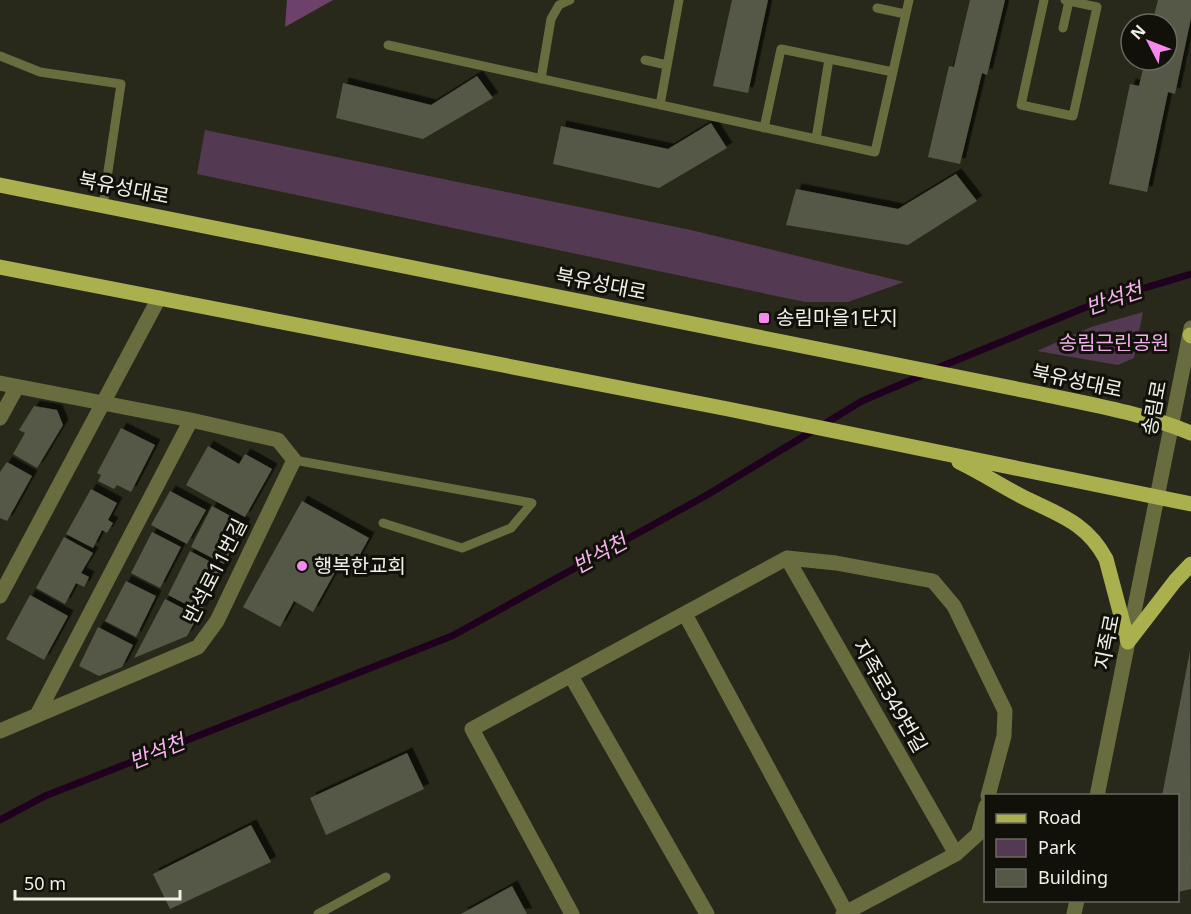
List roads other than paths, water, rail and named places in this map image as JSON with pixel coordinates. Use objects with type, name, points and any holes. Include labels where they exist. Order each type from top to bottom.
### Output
[{"type":"main road","name":"북유성대로","points":[[0,185],[1037,393],[1130,413],[1191,433]]},
{"type":"main road","points":[[0,267],[728,409],[1191,504]]},
{"type":"main road","points":[[1172,425],[1191,427]]},
{"type":"main road","points":[[931,451],[956,460],[1021,496],[1065,516],[1086,531],[1106,559],[1128,642]]},
{"type":"main road","points":[[1128,642],[1174,581],[1191,564]]},
{"type":"street","points":[[0,596],[159,298]]},
{"type":"street","name":"송림로","points":[[1157,497],[1191,332]]},
{"type":"street","points":[[0,383],[191,420],[278,440],[294,460]]},
{"type":"street","points":[[0,418],[17,387]]},
{"type":"street","points":[[37,715],[191,420]]},
{"type":"street","name":"반석로11번길","points":[[0,730],[198,647],[217,621],[294,460]]},
{"type":"street","name":"지족로","points":[[1098,794],[1157,497]]},
{"type":"street","points":[[572,914],[472,729],[788,558],[836,562],[933,581],[954,606],[1005,711],[1004,735],[988,794]]},
{"type":"street","name":"지족로349번길","points":[[788,558],[956,854]]},
{"type":"street","points":[[685,614],[845,913],[956,854],[978,834],[984,813]]},
{"type":"street","points":[[571,675],[707,914]]},
{"type":"lane","points":[[541,79],[551,19],[559,5],[570,0]]},
{"type":"lane","points":[[660,105],[679,0]]},
{"type":"lane","points":[[388,45],[874,152],[909,0]]},
{"type":"lane","points":[[1044,0],[1021,105],[1073,116],[1097,7],[1067,0],[1063,28]]},
{"type":"lane","points":[[877,8],[905,14]]},
{"type":"lane","points":[[764,128],[781,49],[892,72]]},
{"type":"lane","points":[[0,56],[40,72],[121,84],[103,205]]},
{"type":"lane","points":[[816,139],[829,59]]},
{"type":"lane","points":[[645,60],[667,65]]},
{"type":"lane","points":[[294,460],[532,503],[511,528],[462,548],[383,523]]},
{"type":"lane","points":[[318,914],[386,877]]},
{"type":"waterway","name":"반석천","points":[[935,369],[1101,301],[1191,274]]},
{"type":"waterway","name":"반석천","points":[[0,820],[45,796],[452,636],[707,495],[862,401],[925,374]]},
{"type":"place","name":"송림마을1단지","points":[[764,318]]},
{"type":"place","name":"행복한교회","points":[[302,566]]},
{"type":"park label","name":"송림근린공원","points":[[1114,343]]}]
